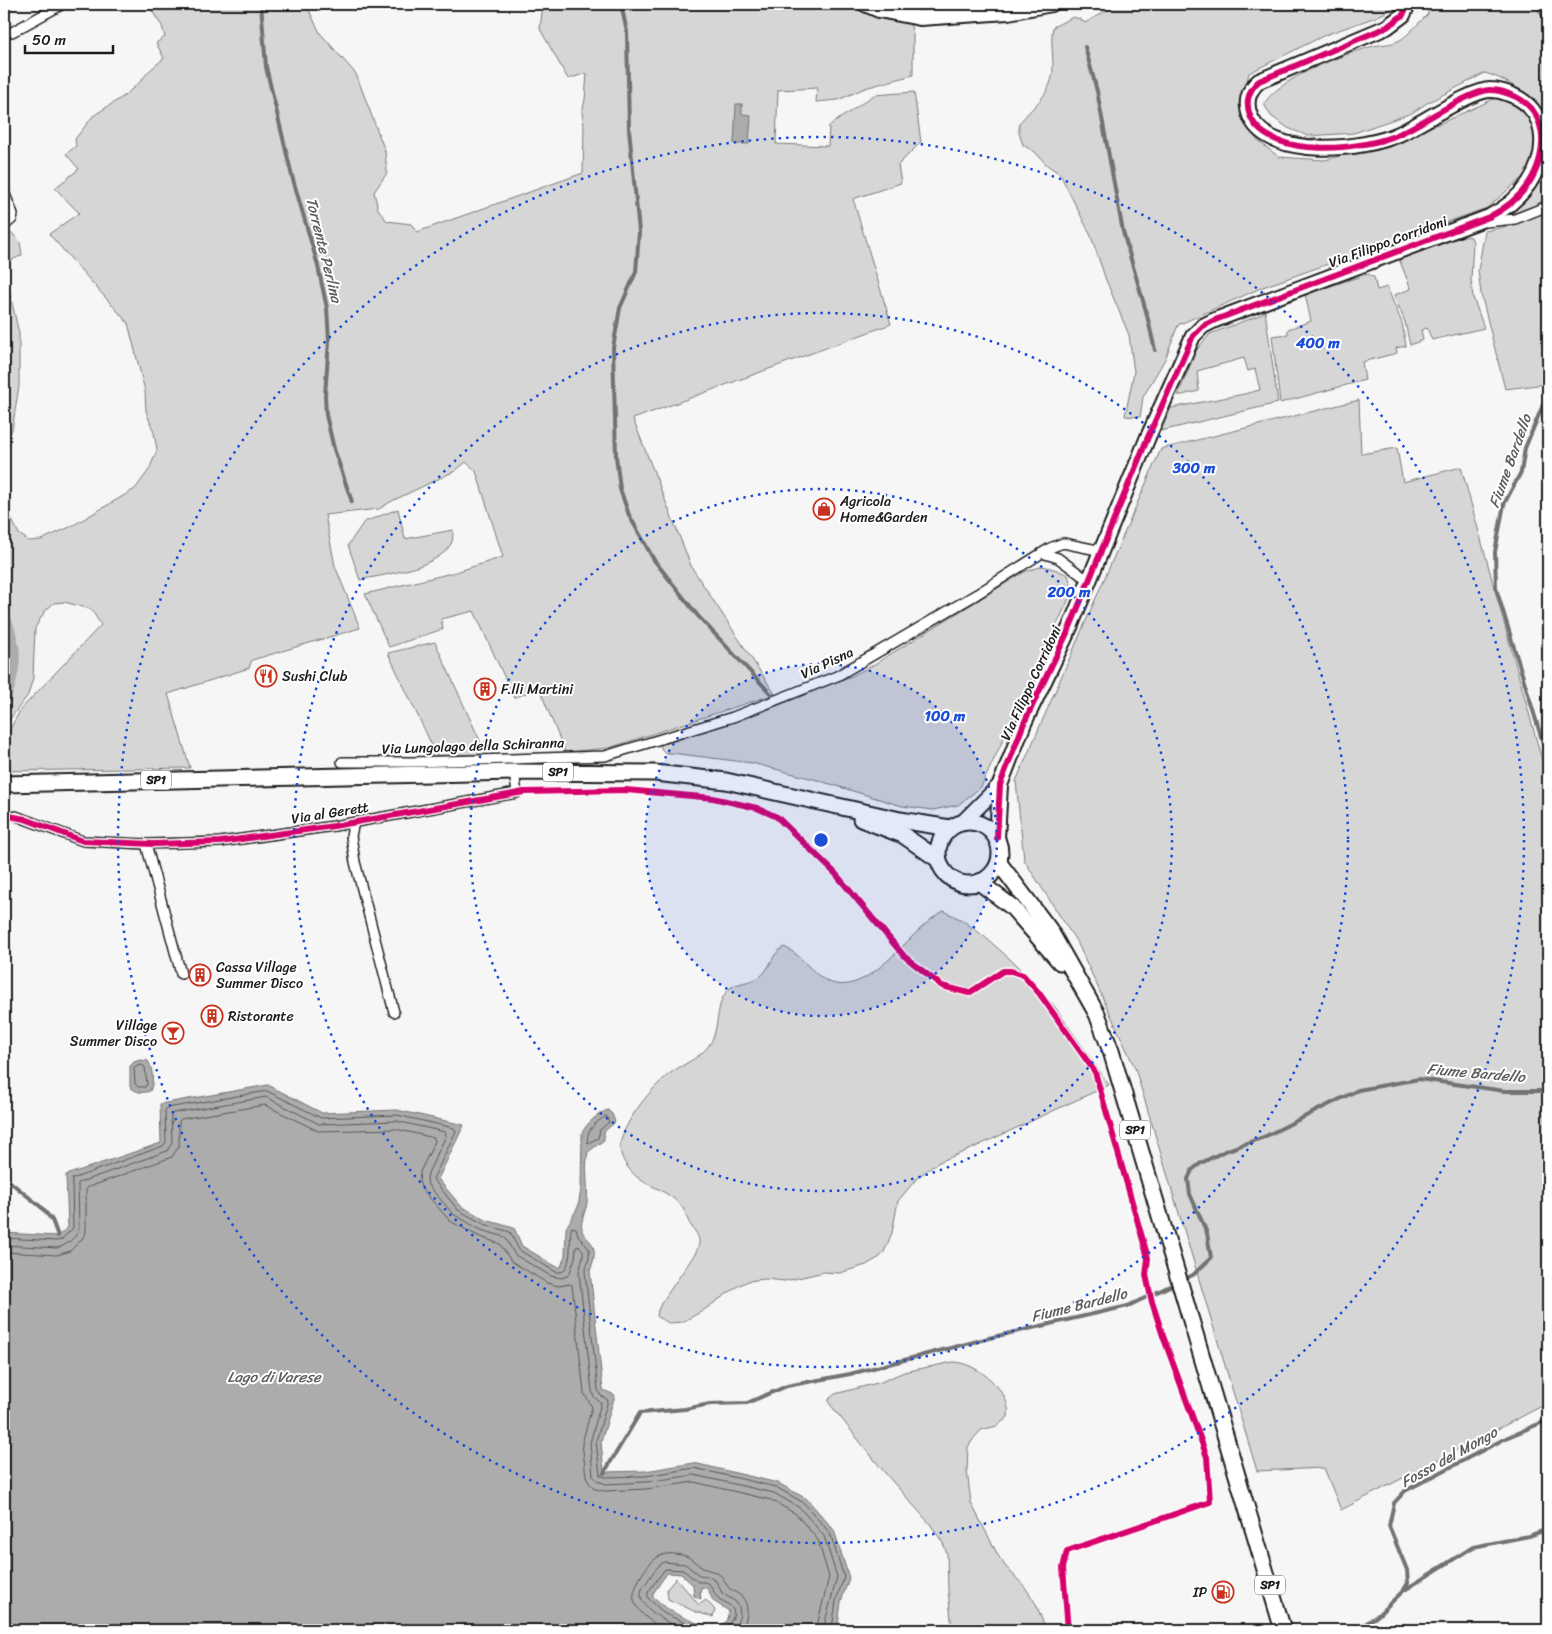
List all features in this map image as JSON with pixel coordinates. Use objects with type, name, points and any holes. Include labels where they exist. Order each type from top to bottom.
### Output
[{"type":"main road","name":"SP1","points":[[4,784],[514,772],[655,773],[726,781],[900,820],[956,825],[972,822],[982,824],[997,838]]},
{"type":"main road","name":"SP1","points":[[806,798],[903,835],[939,860],[947,875],[954,880],[970,884],[979,882],[1012,907],[1081,986]]},
{"type":"main road","points":[[939,860],[940,842],[956,825]]},
{"type":"main road","points":[[979,882],[991,875],[999,863],[1000,850],[997,838]]},
{"type":"main road","name":"SP1","points":[[999,863],[1049,930],[1096,1014],[1110,1051],[1181,1283],[1283,1630]]},
{"type":"street","points":[[4,32],[12,32],[63,4]]},
{"type":"street","points":[[865,4],[879,10],[920,18],[1008,12],[1052,4]]},
{"type":"street","name":"Via Filippo Corridoni","points":[[997,838],[1000,785],[1024,723],[1070,627],[1148,437],[1185,350],[1193,336],[1203,326],[1215,320],[1478,222],[1504,209],[1522,193],[1530,182],[1538,162],[1542,142],[1541,124],[1531,108],[1516,96],[1493,89],[1472,95],[1398,135],[1379,142],[1349,146],[1305,147],[1278,142],[1260,130],[1254,123],[1248,111],[1247,101],[1249,93],[1259,81],[1388,27],[1403,15],[1408,4]]},
{"type":"street","points":[[4,192],[13,214],[12,219],[4,226]]},
{"type":"street","points":[[1478,222],[1515,219],[1548,206]]},
{"type":"street","name":"Via Pisna","points":[[605,756],[733,717],[837,676],[978,594],[1050,548],[1063,544],[1102,550]]},
{"type":"street","points":[[1042,553],[1058,558],[1089,581]]},
{"type":"street","name":"Via Lungolago della Schiranna","points":[[342,762],[420,762],[605,756]]},
{"type":"street","name":"Via al Gerett","points":[[16,816],[83,841],[146,844],[220,842],[354,822],[517,793],[514,772]]},
{"type":"street","name":"Via Filippo Corridoni","points":[[956,825],[1000,785]]},
{"type":"street","name":"Via al Gerett","points":[[354,822],[352,836],[355,862],[394,1012]]},
{"type":"street","points":[[146,844],[181,974]]},
{"type":"shaded area","points":[[157,4],[306,4],[320,33],[356,74],[385,151],[387,173],[374,192],[378,209],[387,221],[411,224],[417,232],[583,173],[584,125],[582,112],[587,73],[568,79],[540,29],[543,4],[852,4],[870,15],[910,24],[913,33],[913,75],[865,88],[838,100],[816,102],[817,88],[778,90],[776,144],[828,146],[829,126],[874,95],[914,92],[921,142],[898,165],[901,183],[853,199],[891,324],[633,419],[692,568],[775,694],[609,748],[565,752],[539,688],[514,698],[474,611],[441,619],[443,629],[389,647],[365,594],[456,572],[503,557],[476,471],[466,462],[455,471],[379,509],[325,515],[335,566],[360,628],[252,660],[249,668],[168,694],[190,768],[4,771],[4,740],[21,709],[101,625],[91,609],[64,602],[54,603],[45,611],[35,628],[33,678],[28,695],[4,727],[4,504],[19,534],[29,541],[41,540],[72,526],[135,489],[149,470],[157,450],[154,433],[146,411],[145,391],[128,323],[49,234],[79,213],[55,188],[79,169],[66,154],[76,146],[75,139],[93,116],[124,96],[164,58],[156,43],[165,37],[162,26],[150,8]]},
{"type":"shaded area","points":[[1118,4],[1393,4],[1392,9],[1376,17],[1325,35],[1249,73],[1244,94],[1247,118],[1257,140],[1279,157],[1325,160],[1387,143],[1441,123],[1498,97],[1513,100],[1530,116],[1538,132],[1535,157],[1524,176],[1487,208],[1263,287],[1178,325],[1165,359],[1143,397],[1140,417],[1125,416],[1134,372],[1129,335],[1106,280],[1091,236],[1060,174],[1047,165],[1035,152],[1023,145],[1019,133],[1019,124],[1040,100],[1052,78],[1053,27],[1073,17],[1085,23]]},
{"type":"shaded area","points":[[1427,4],[1548,4],[1548,129],[1539,109],[1524,93],[1505,81],[1485,73],[1427,103],[1412,113],[1354,133],[1308,136],[1288,128],[1271,116],[1264,104],[1283,85],[1328,62],[1370,47],[1400,40],[1428,14]]},
{"type":"shaded area","points":[[1548,170],[1548,199],[1531,208],[1507,215],[1541,182]]},
{"type":"shaded area","points":[[1548,212],[1548,380],[1546,384],[1505,389],[1481,294],[1478,270],[1485,231],[1517,224]]},
{"type":"shaded area","points":[[12,233],[20,242],[22,255],[4,264],[4,240]]},
{"type":"shaded area","points":[[1464,236],[1471,237],[1473,242],[1471,280],[1473,297],[1484,328],[1432,340],[1427,328],[1421,330],[1423,340],[1410,345],[1405,322],[1394,295],[1411,289],[1399,259]]},
{"type":"shaded area","points":[[4,269],[19,333],[19,386],[12,430],[4,443]]},
{"type":"shaded area","points":[[1368,274],[1374,277],[1377,290],[1387,287],[1402,323],[1406,346],[1396,348],[1397,353],[1362,362],[1365,380],[1280,403],[1272,336],[1288,334],[1288,329],[1311,321],[1305,294]]},
{"type":"shaded area","points":[[1265,311],[1278,403],[1161,431],[1171,408],[1260,390],[1255,369],[1248,371],[1244,358],[1197,371],[1199,391],[1178,395],[1197,349],[1210,334],[1260,315]]},
{"type":"shaded area","points":[[1359,400],[1361,454],[1397,448],[1403,482],[1461,467],[1548,782],[1548,1403],[1341,1510],[1324,1468],[1257,1471],[1135,1068],[1078,944],[1024,860],[1016,781],[1161,449]]},
{"type":"shaded area","points":[[398,509],[405,539],[453,530],[452,542],[446,551],[424,564],[360,580],[348,545],[364,522]]},
{"type":"shaded area","points":[[1043,566],[1068,575],[1073,590],[981,787],[958,805],[933,810],[902,806],[817,780],[752,763],[663,752],[660,745],[852,676],[1024,572]]},
{"type":"shaded area","points":[[435,642],[486,754],[437,756],[388,653]]},
{"type":"shaded area","points":[[944,911],[962,920],[985,937],[1033,982],[1055,1007],[1109,1085],[939,1162],[918,1177],[898,1201],[892,1233],[884,1252],[880,1257],[866,1265],[840,1273],[824,1272],[785,1281],[765,1279],[748,1281],[701,1312],[682,1322],[669,1323],[657,1317],[662,1302],[695,1254],[699,1241],[681,1206],[664,1192],[640,1179],[628,1168],[621,1154],[621,1140],[625,1129],[639,1106],[656,1086],[672,1072],[707,1048],[714,1034],[720,1004],[727,991],[734,986],[761,976],[776,953],[784,947],[796,954],[817,974],[829,982],[844,984],[860,980],[875,971],[931,919]]},
{"type":"shaded area","points":[[953,1362],[962,1363],[982,1373],[991,1380],[1005,1398],[1008,1407],[1008,1417],[997,1426],[981,1430],[968,1447],[967,1470],[971,1503],[999,1557],[1025,1587],[1036,1604],[1046,1630],[952,1630],[947,1554],[943,1543],[930,1524],[885,1473],[829,1403],[829,1399],[835,1394],[881,1382],[904,1372]]},
{"type":"shaded area","points":[[676,1578],[699,1605],[706,1600],[715,1610],[713,1617],[696,1612],[668,1599],[667,1589]]},
{"type":"water","points":[[736,104],[742,104],[742,114],[751,115],[749,144],[734,144]]},
{"type":"water","points":[[140,1060],[148,1061],[152,1072],[150,1091],[147,1092],[139,1092],[130,1087],[130,1066]]},
{"type":"water","name":"Lago di Varese","points":[[268,1085],[322,1113],[397,1110],[464,1125],[438,1179],[461,1206],[486,1220],[514,1228],[522,1246],[557,1267],[561,1267],[565,1255],[566,1228],[578,1207],[581,1189],[582,1133],[593,1119],[608,1110],[615,1122],[604,1132],[604,1140],[588,1152],[586,1165],[587,1203],[582,1219],[583,1233],[594,1250],[590,1271],[603,1390],[615,1395],[601,1442],[604,1472],[645,1471],[694,1463],[778,1483],[807,1499],[834,1530],[849,1578],[841,1602],[838,1626],[832,1630],[4,1630],[4,1233],[58,1236],[68,1227],[66,1175],[161,1143],[160,1104]],"holes":[[[667,1573],[681,1574],[693,1585],[694,1596],[701,1599],[700,1591],[702,1587],[708,1589],[713,1601],[729,1611],[726,1622],[713,1629],[673,1612],[652,1595]]]},
{"type":"waterway","name":"Torrente Perlina","points":[[261,4],[266,67],[292,176],[317,262],[327,308],[329,341],[325,395],[326,415],[334,449],[352,502]]},
{"type":"waterway","points":[[621,4],[627,32],[629,129],[639,232],[636,272],[620,308],[613,348],[616,456],[620,489],[629,515],[654,560],[698,616],[773,696]]},
{"type":"waterway","name":"Fiume Bardello","points":[[1537,4],[1548,26]]},
{"type":"waterway","points":[[1085,47],[1097,91],[1123,232],[1146,311],[1155,350]]},
{"type":"waterway","name":"Fiume Bardello","points":[[1548,393],[1525,448],[1521,472],[1504,504],[1495,552],[1496,588],[1545,750],[1548,772]]},
{"type":"waterway","points":[[4,616],[12,641],[14,657],[12,673],[4,701]]},
{"type":"waterway","name":"Fiume Bardello","points":[[1182,1280],[1193,1275],[1211,1258],[1207,1233],[1190,1194],[1188,1179],[1192,1170],[1201,1163],[1225,1151],[1264,1137],[1358,1090],[1419,1079],[1505,1091],[1548,1090]]},
{"type":"waterway","points":[[4,1177],[41,1207],[52,1220],[58,1236]]},
{"type":"waterway","name":"Fiume Bardello","points":[[604,1473],[640,1413],[685,1409],[710,1404],[747,1403],[787,1386],[850,1374],[993,1337],[1128,1306],[1176,1283]]},
{"type":"waterway","name":"Fosso del Mongo","points":[[1403,1591],[1408,1583],[1407,1570],[1389,1526],[1394,1503],[1405,1491],[1508,1437],[1548,1420]]},
{"type":"waterway","points":[[1357,1630],[1377,1616],[1403,1591],[1473,1547],[1529,1536],[1548,1529]]},
{"type":"cycle path","points":[[997,838],[1000,785],[1024,723],[1070,627],[1148,437],[1193,336],[1203,326],[1215,320],[1489,217],[1506,207],[1516,198],[1529,183],[1536,171],[1542,145],[1542,132],[1538,120],[1532,109],[1522,101],[1498,91],[1482,91],[1472,95],[1384,140],[1343,147],[1320,148],[1298,146],[1278,140],[1262,131],[1251,118],[1248,98],[1252,89],[1259,81],[1387,27],[1403,15],[1408,4]]},
{"type":"cycle path","points":[[4,815],[25,819],[83,841],[153,844],[220,842],[334,826],[524,792],[626,790],[713,798],[757,808],[777,817],[835,873],[904,956],[942,986],[969,993],[1003,971],[1011,971],[1023,975],[1039,993],[1095,1072],[1148,1258],[1146,1275],[1152,1302],[1207,1457],[1210,1502],[1067,1551],[1063,1568],[1068,1630]]},
{"type":"place","name":"Agricola Home&Garden","points":[[824,509]]},
{"type":"place","name":"Sushi Club","points":[[266,676]]},
{"type":"place","name":"F.lli Martini","points":[[485,689]]},
{"type":"place","name":"Cassa Village Summer Disco","points":[[200,975]]},
{"type":"place","name":"Ristorante","points":[[212,1016]]},
{"type":"place","name":"Village Summer Disco","points":[[173,1033]]},
{"type":"place","name":"IP","points":[[1223,1592]]}]
